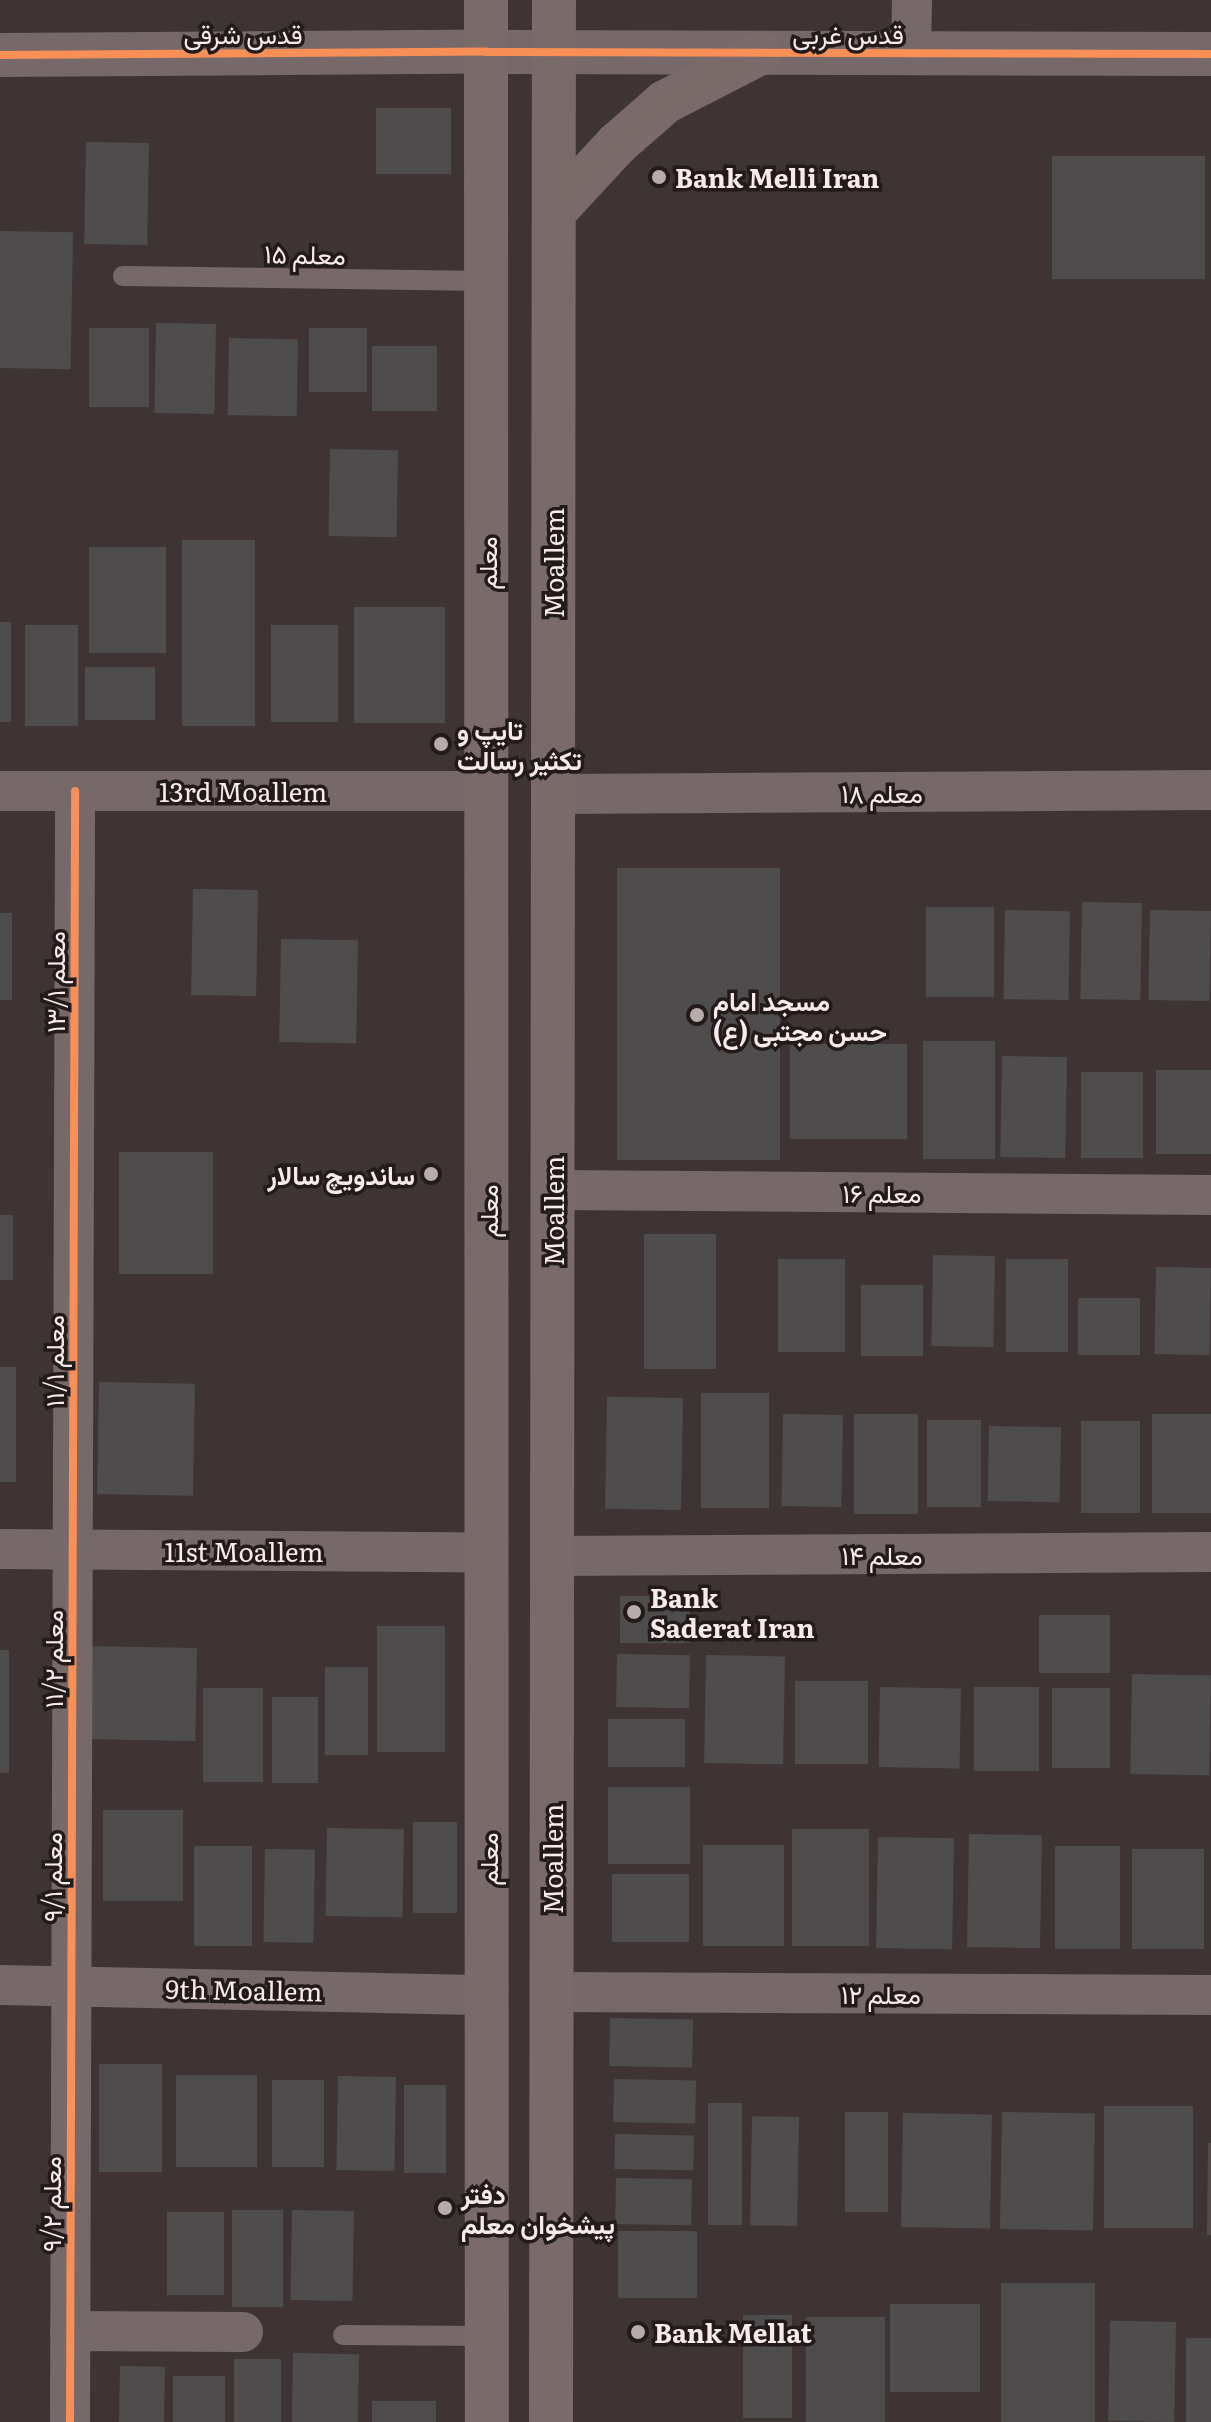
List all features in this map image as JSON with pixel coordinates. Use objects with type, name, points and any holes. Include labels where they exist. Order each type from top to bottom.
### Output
[{"type":"main road","name":"معلم","points":[[486,0],[487,2422]]},
{"type":"main road","name":"Moallem","points":[[551,2422],[554,0]]},
{"type":"main road","points":[[554,212],[617,144],[665,102],[760,53]]},
{"type":"street","points":[[911,53],[912,0]]},
{"type":"street","name":"قدس غربی","points":[[486,52],[1211,54]]},
{"type":"street","name":"قدس شرقی","points":[[0,55],[486,52]]},
{"type":"street","name":"معلم ۱۸","points":[[553,794],[1211,790]]},
{"type":"street","name":"13rd Moallem","points":[[0,791],[486,791]]},
{"type":"street","name":"معلم ۱۳/۱","points":[[74,1173],[75,791]]},
{"type":"street","name":"معلم ۱۱/۱","points":[[72,1550],[74,1173]]},
{"type":"street","name":"معلم ۱۶‌","points":[[553,1190],[1211,1195]]},
{"type":"street","name":"11st Moallem","points":[[0,1549],[487,1552]]},
{"type":"street","name":"معلم ۱۱/۲","points":[[72,1550],[72,1768]]},
{"type":"street","name":"معلم ۱۴","points":[[552,1556],[1211,1552]]},
{"type":"street","name":"معلم ۹/۱","points":[[71,1986],[72,1768]]},
{"type":"street","name":"9th Moallem","points":[[0,1985],[487,1995]]},
{"type":"street","name":"معلم ۹/۲","points":[[70,2422],[71,1986]]},
{"type":"street","name":"معلم ۱۲","points":[[551,1992],[1211,1995]]},
{"type":"street","points":[[70,2331],[243,2332]]},
{"type":"lane","name":"معلم ۱۵","points":[[123,276],[486,281]]},
{"type":"lane","points":[[343,2335],[487,2336]]},
{"type":"building","points":[[376,108],[451,108],[451,174],[376,174]]},
{"type":"building","points":[[86,142],[149,143],[147,245],[84,244]]},
{"type":"building","points":[[1052,156],[1205,156],[1205,279],[1052,279]]},
{"type":"building","points":[[0,231],[73,232],[71,369],[0,368]]},
{"type":"building","points":[[156,323],[216,324],[214,414],[154,413]]},
{"type":"building","points":[[89,328],[149,328],[149,407],[89,407]]},
{"type":"building","points":[[309,328],[367,328],[367,392],[309,392]]},
{"type":"building","points":[[229,338],[298,339],[297,416],[228,415]]},
{"type":"building","points":[[372,346],[437,346],[437,411],[372,411]]},
{"type":"building","points":[[330,449],[398,450],[396,537],[328,536]]},
{"type":"building","points":[[182,540],[255,540],[255,726],[182,726]]},
{"type":"building","points":[[89,547],[166,547],[166,653],[89,653]]},
{"type":"building","points":[[354,607],[445,607],[445,723],[354,723]]},
{"type":"building","points":[[0,622],[11,622],[11,722],[0,722]]},
{"type":"building","points":[[25,625],[78,625],[78,726],[25,726]]},
{"type":"building","points":[[271,625],[338,625],[338,722],[271,722]]},
{"type":"building","points":[[85,667],[155,667],[155,720],[85,720]]},
{"type":"building","name":"مسجد امام حسن مجتبی (ع)","points":[[617,868],[780,868],[780,1160],[617,1160]]},
{"type":"building","points":[[193,889],[258,890],[256,996],[191,995]]},
{"type":"building","points":[[1082,902],[1142,903],[1140,1000],[1080,999]]},
{"type":"building","points":[[926,907],[994,907],[994,997],[926,997]]},
{"type":"building","points":[[1005,910],[1070,911],[1068,1000],[1003,999]]},
{"type":"building","points":[[1150,910],[1211,911],[1209,1001],[1148,1000]]},
{"type":"building","points":[[0,913],[12,913],[12,1000],[0,1000]]},
{"type":"building","points":[[281,939],[358,940],[356,1043],[279,1042]]},
{"type":"building","points":[[923,1041],[995,1041],[995,1159],[923,1159]]},
{"type":"building","points":[[790,1044],[907,1044],[907,1139],[790,1139]]},
{"type":"building","points":[[1002,1056],[1067,1057],[1065,1158],[1000,1157]]},
{"type":"building","points":[[1156,1070],[1211,1070],[1211,1154],[1156,1154]]},
{"type":"building","points":[[1081,1072],[1143,1072],[1143,1158],[1081,1158]]},
{"type":"building","points":[[119,1152],[213,1152],[213,1274],[119,1274]]},
{"type":"building","points":[[0,1215],[13,1215],[13,1280],[0,1280]]},
{"type":"building","points":[[644,1234],[716,1234],[716,1369],[644,1369]]},
{"type":"building","points":[[933,1255],[995,1256],[993,1347],[931,1346]]},
{"type":"building","points":[[778,1259],[845,1259],[845,1352],[778,1352]]},
{"type":"building","points":[[1006,1259],[1068,1259],[1068,1352],[1006,1352]]},
{"type":"building","points":[[1156,1267],[1211,1268],[1209,1355],[1154,1354]]},
{"type":"building","points":[[861,1285],[923,1285],[923,1356],[861,1356]]},
{"type":"building","points":[[1078,1298],[1140,1298],[1140,1355],[1078,1355]]},
{"type":"building","points":[[0,1367],[16,1367],[16,1482],[0,1482]]},
{"type":"building","points":[[99,1382],[195,1384],[193,1496],[97,1494]]},
{"type":"building","points":[[701,1393],[769,1393],[769,1508],[701,1508]]},
{"type":"building","points":[[607,1397],[683,1398],[681,1510],[605,1509]]},
{"type":"building","points":[[783,1414],[843,1415],[841,1507],[781,1506]]},
{"type":"building","points":[[854,1414],[918,1414],[918,1514],[854,1514]]},
{"type":"building","points":[[1152,1414],[1211,1414],[1211,1513],[1152,1513]]},
{"type":"building","points":[[927,1420],[981,1420],[981,1507],[927,1507]]},
{"type":"building","points":[[1081,1421],[1140,1421],[1140,1513],[1081,1513]]},
{"type":"building","points":[[989,1426],[1061,1427],[1060,1502],[988,1501]]},
{"type":"building","points":[[620,1596],[690,1596],[690,1643],[620,1643]]},
{"type":"building","points":[[1039,1615],[1110,1615],[1110,1673],[1039,1673]]},
{"type":"building","points":[[377,1626],[445,1626],[445,1752],[377,1752]]},
{"type":"building","points":[[84,1646],[197,1648],[195,1741],[82,1739]]},
{"type":"building","points":[[0,1650],[9,1650],[9,1773],[0,1773]]},
{"type":"building","points":[[617,1654],[690,1655],[689,1708],[616,1707]]},
{"type":"building","points":[[706,1655],[785,1656],[783,1764],[704,1763]]},
{"type":"building","points":[[325,1667],[368,1667],[368,1755],[325,1755]]},
{"type":"building","points":[[1132,1674],[1211,1675],[1209,1775],[1130,1774]]},
{"type":"building","points":[[795,1681],[868,1681],[868,1764],[795,1764]]},
{"type":"building","points":[[880,1687],[961,1688],[960,1768],[879,1767]]},
{"type":"building","points":[[974,1687],[1039,1687],[1039,1771],[974,1771]]},
{"type":"building","points":[[203,1688],[263,1688],[263,1782],[203,1782]]},
{"type":"building","points":[[1052,1688],[1110,1688],[1110,1768],[1052,1768]]},
{"type":"building","points":[[272,1697],[318,1697],[318,1783],[272,1783]]},
{"type":"building","points":[[608,1719],[685,1719],[685,1767],[608,1767]]},
{"type":"building","points":[[608,1787],[690,1787],[690,1864],[608,1864]]},
{"type":"building","points":[[103,1810],[183,1810],[183,1901],[103,1901]]},
{"type":"building","points":[[413,1822],[457,1822],[457,1913],[413,1913]]},
{"type":"building","points":[[327,1828],[404,1829],[402,1917],[325,1916]]},
{"type":"building","points":[[792,1829],[869,1829],[869,1946],[792,1946]]},
{"type":"building","points":[[969,1834],[1042,1835],[1040,1948],[967,1947]]},
{"type":"building","points":[[878,1837],[954,1838],[952,1949],[876,1948]]},
{"type":"building","points":[[703,1845],[784,1845],[784,1946],[703,1946]]},
{"type":"building","points":[[194,1846],[252,1846],[252,1946],[194,1946]]},
{"type":"building","points":[[1055,1846],[1120,1846],[1120,1949],[1055,1949]]},
{"type":"building","points":[[265,1849],[315,1850],[313,1943],[263,1942]]},
{"type":"building","points":[[1132,1849],[1204,1849],[1204,1949],[1132,1949]]},
{"type":"building","points":[[612,1874],[689,1874],[689,1942],[612,1942]]},
{"type":"building","points":[[610,2018],[693,2019],[692,2067],[609,2066]]},
{"type":"building","points":[[99,2064],[162,2064],[162,2172],[99,2172]]},
{"type":"building","points":[[176,2075],[257,2075],[257,2167],[176,2167]]},
{"type":"building","points":[[338,2076],[396,2077],[394,2171],[336,2170]]},
{"type":"building","points":[[614,2079],[696,2080],[695,2123],[613,2122]]},
{"type":"building","points":[[272,2080],[324,2080],[324,2167],[272,2167]]},
{"type":"building","points":[[404,2085],[446,2085],[446,2173],[404,2173]]},
{"type":"building","points":[[708,2103],[742,2103],[742,2225],[708,2225]]},
{"type":"building","points":[[1104,2106],[1193,2106],[1193,2228],[1104,2228]]},
{"type":"building","points":[[845,2112],[888,2112],[888,2212],[845,2212]]},
{"type":"building","points":[[1002,2112],[1095,2114],[1093,2231],[1000,2229]]},
{"type":"building","points":[[903,2113],[992,2115],[990,2229],[901,2227]]},
{"type":"building","points":[[752,2116],[799,2117],[797,2226],[750,2225]]},
{"type":"building","points":[[615,2134],[694,2135],[693,2170],[614,2169]]},
{"type":"building","points":[[1208,2143],[1211,2143],[1211,2235],[1207,2235]]},
{"type":"building","points":[[616,2178],[692,2179],[691,2225],[615,2224]]},
{"type":"building","points":[[232,2210],[283,2210],[283,2307],[232,2307]]},
{"type":"building","points":[[292,2210],[354,2211],[352,2301],[290,2300]]},
{"type":"building","points":[[167,2212],[224,2212],[224,2295],[167,2295]]},
{"type":"building","points":[[618,2231],[697,2231],[697,2298],[618,2298]]},
{"type":"building","points":[[1001,2283],[1095,2283],[1095,2422],[1001,2422]]},
{"type":"building","points":[[890,2304],[980,2304],[980,2392],[890,2392]]},
{"type":"building","points":[[743,2315],[792,2315],[792,2418],[743,2418]]},
{"type":"building","points":[[806,2317],[885,2317],[885,2422],[806,2422]]},
{"type":"building","points":[[1110,2321],[1176,2322],[1174,2422],[1108,2421]]},
{"type":"building","points":[[1186,2338],[1211,2338],[1211,2422],[1186,2422]]},
{"type":"building","points":[[293,2353],[359,2354],[358,2422],[292,2422]]},
{"type":"building","points":[[234,2359],[281,2359],[281,2422],[234,2422]]},
{"type":"building","points":[[120,2366],[165,2367],[164,2422],[119,2422]]},
{"type":"building","points":[[173,2376],[225,2376],[225,2422],[173,2422]]},
{"type":"building","points":[[372,2401],[436,2401],[436,2422],[372,2422]]},
{"type":"cycle path","points":[[0,55],[486,52],[1211,54]]},
{"type":"cycle path","points":[[70,2422],[75,791]]},
{"type":"place","name":"Bank Melli Iran","points":[[659,177]]},
{"type":"place","name":"تایپ و تکثیر رسالت","points":[[441,744]]},
{"type":"place","name":"مسجد امام حسن مجتبی (ع)","points":[[697,1015]]},
{"type":"place","name":"ساندویچ سالار","points":[[431,1174]]},
{"type":"place","name":"Bank Saderat Iran","points":[[634,1612]]},
{"type":"place","name":"دفتر پیشخوان معلم","points":[[445,2208]]},
{"type":"place","name":"Bank Mellat","points":[[638,2332]]}]
